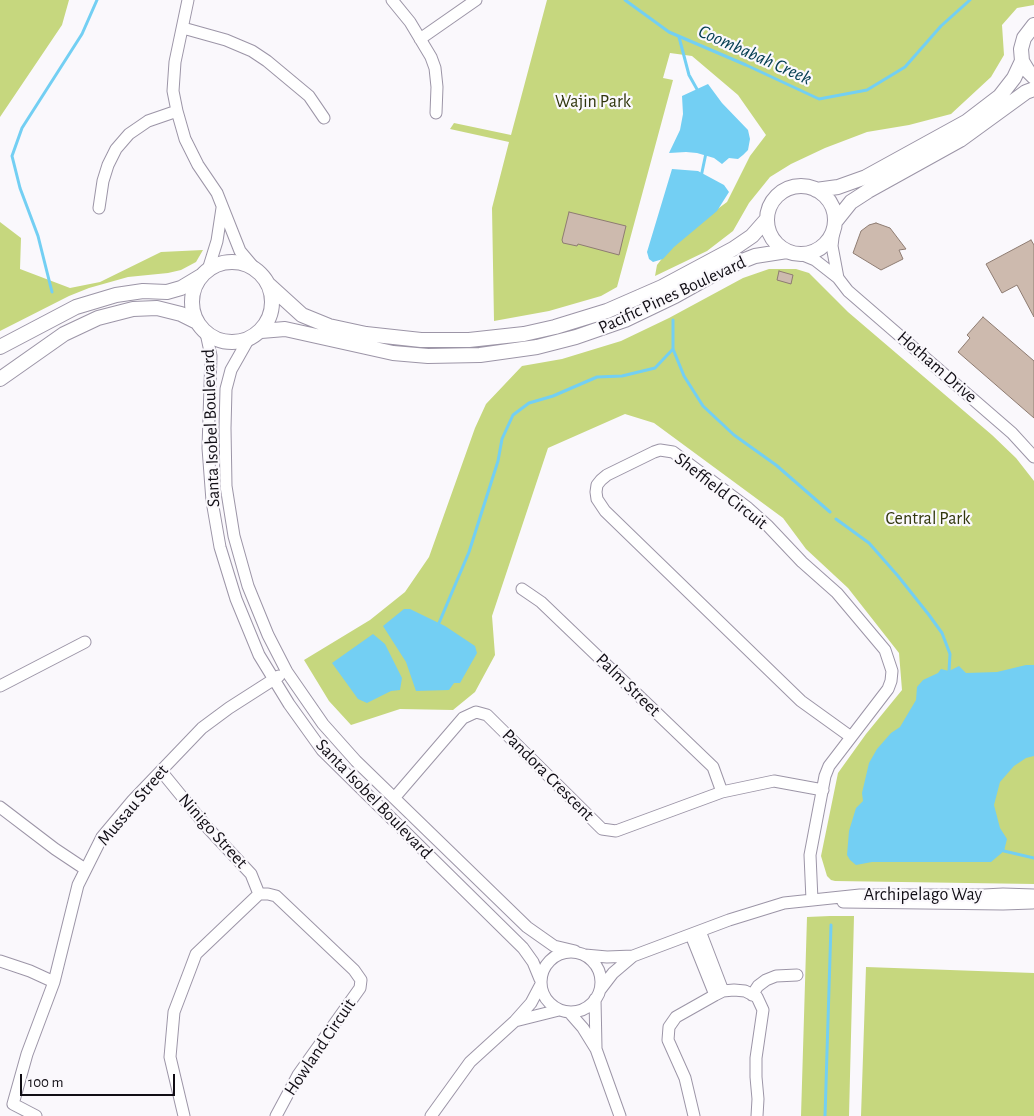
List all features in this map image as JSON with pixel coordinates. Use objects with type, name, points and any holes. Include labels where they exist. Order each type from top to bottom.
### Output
[{"type":"main road","points":[[1034,25],[1024,38],[1021,49],[1022,61],[1034,78]]},
{"type":"main road","points":[[816,190],[838,187],[866,176],[966,122],[1000,96],[1014,78],[1022,61]]},
{"type":"main road","points":[[834,226],[834,212],[824,195],[816,190],[800,186],[783,191],[772,203],[767,219],[768,229],[772,238],[779,245],[793,252],[810,252],[820,248],[828,240],[834,226],[851,202],[960,140],[1026,92],[1034,89]]},
{"type":"main road","name":"Pacific Pines Boulevard","points":[[269,285],[302,315],[329,326],[366,334],[421,340],[469,340],[524,334],[555,328],[607,311],[662,287],[732,249],[752,236],[767,219]]},
{"type":"main road","name":"Pacific Pines Boulevard","points":[[261,331],[285,329],[394,353],[428,356],[480,355],[537,347],[576,337],[625,320],[675,296],[727,267],[755,256],[793,252]]},
{"type":"main road","points":[[0,347],[76,307],[116,295],[143,291],[167,292],[181,288],[227,262],[237,262],[256,270],[269,285],[272,297],[272,309],[268,321],[261,331],[248,340],[226,342],[215,339],[181,314],[157,308],[133,309],[98,318],[64,334],[0,379]]},
{"type":"main road","points":[[201,328],[193,310],[192,298],[196,286],[205,273]]},
{"type":"street","points":[[188,0],[175,62],[173,91],[177,112],[185,139],[198,165],[217,193],[240,251],[256,270]]},
{"type":"street","points":[[392,0],[410,22],[435,68],[437,87],[436,113]]},
{"type":"street","points":[[420,39],[476,0]]},
{"type":"street","points":[[183,28],[226,40],[252,51],[309,96],[324,118]]},
{"type":"street","points":[[99,208],[103,181],[116,149],[129,134],[148,121],[177,112]]},
{"type":"street","points":[[205,273],[216,241],[222,208]]},
{"type":"street","points":[[834,226],[832,246],[838,278]]},
{"type":"street","name":"Hotham Drive","points":[[793,252],[815,260],[838,278],[848,291],[1012,433],[1034,458]]},
{"type":"street","name":"Santa Isobel Boulevard","points":[[201,328],[211,356],[208,448],[212,501],[220,547],[236,599],[259,655],[289,704],[322,750],[523,948],[533,962],[540,983]]},
{"type":"street","name":"Santa Isobel Boulevard","points":[[248,340],[231,370],[226,389],[226,486],[234,536],[248,586],[268,635],[287,672],[323,724],[356,761],[527,927],[554,946],[580,953]]},
{"type":"street","name":"Sheffield Circuit","points":[[812,900],[810,855],[822,790],[829,766],[888,689],[892,671],[885,650],[837,593],[802,562],[748,508],[673,452],[660,450],[654,452],[607,475],[601,480],[597,485],[596,492],[605,511],[801,701],[851,737]]},
{"type":"street","name":"Palm Street","points":[[522,589],[541,602],[713,767],[722,792]]},
{"type":"street","points":[[0,686],[85,642]]},
{"type":"street","name":"Mussau Street","points":[[36,1116],[13,1104],[27,1054],[54,982],[78,885],[102,837],[202,728],[229,708],[287,672]]},
{"type":"street","name":"Pandora Crescent","points":[[395,798],[463,718],[476,712],[487,715],[602,829],[616,831],[722,792],[774,782],[822,790]]},
{"type":"street","name":"Ninigo Street","points":[[161,771],[206,826],[251,874],[259,894]]},
{"type":"street","points":[[0,806],[55,849],[85,869]]},
{"type":"street","points":[[184,1116],[170,1057],[174,1012],[196,954],[259,894]]},
{"type":"street","name":"Howland Circuit","points":[[259,894],[276,896],[354,970],[361,980],[360,988],[298,1075],[276,1116]]},
{"type":"street","name":"Archipelago Way","points":[[580,953],[607,957],[633,956],[758,910],[784,903],[860,894],[1034,895]]},
{"type":"street","name":"Archipelago Way","points":[[812,900],[861,903],[1034,903]]},
{"type":"street","points":[[696,933],[719,993]]},
{"type":"street","points":[[431,1116],[470,1062],[516,1020],[531,1002],[540,983],[543,969],[548,961],[556,955],[565,952],[580,953],[593,961],[599,970],[601,980],[598,995],[596,1049]]},
{"type":"street","name":"Archipelago Way","points":[[598,995],[613,973],[633,956]]},
{"type":"street","points":[[0,961],[54,982]]},
{"type":"street","points":[[752,994],[766,980],[776,976],[797,975]]},
{"type":"street","points":[[540,983],[544,996],[550,1004],[564,1011],[583,1028],[596,1049],[620,1116]]},
{"type":"street","points":[[694,1116],[685,1078],[668,1040],[669,1027],[676,1017],[719,993],[740,990],[757,997],[763,1010],[756,1058],[757,1116]]},
{"type":"street","points":[[516,1020],[564,1011],[579,1011],[588,1007],[598,995]]},
{"type":"green space","points":[[0,0],[69,0],[62,25],[0,117]]},
{"type":"green space","name":"Wajin Park","points":[[547,0],[1034,0],[1034,5],[1017,8],[1002,25],[1004,55],[991,77],[951,114],[909,125],[867,132],[825,148],[791,164],[770,177],[749,203],[733,231],[707,251],[655,276],[657,265],[677,239],[727,202],[750,156],[766,135],[738,95],[692,56],[670,53],[663,78],[673,80],[617,287],[601,296],[549,311],[494,321],[492,208],[509,142],[450,129],[454,123],[511,135]]},
{"type":"green space","points":[[0,222],[21,238],[20,269],[70,288],[100,282],[161,252],[203,250],[196,262],[181,270],[128,277],[89,288],[0,331]]},
{"type":"green space","name":"Central Park","points":[[769,269],[796,269],[809,273],[848,312],[992,435],[1016,458],[1034,481],[1034,884],[835,881],[827,876],[821,856],[838,773],[866,734],[902,690],[899,653],[848,588],[806,549],[783,518],[654,423],[625,414],[548,448],[492,616],[495,655],[475,692],[453,710],[400,709],[351,725],[329,701],[304,660],[370,620],[405,592],[429,557],[475,428],[486,404],[522,366],[562,359],[621,341],[669,318],[743,278]]},
{"type":"green space","points":[[854,916],[849,1116],[801,1116],[807,917]]},
{"type":"green space","points":[[866,967],[1034,973],[1034,1116],[861,1116]]},
{"type":"water","points":[[708,84],[722,103],[748,130],[750,139],[748,150],[743,155],[738,159],[729,158],[722,164],[714,158],[697,153],[669,153],[680,130],[683,114],[682,96]]},
{"type":"water","points":[[672,169],[698,171],[724,185],[729,192],[717,211],[674,247],[663,259],[653,262],[649,259],[647,252]]},
{"type":"water","points":[[404,609],[410,609],[445,626],[475,646],[477,653],[460,683],[454,683],[449,690],[416,691],[406,662],[383,626]]},
{"type":"water","points":[[373,634],[385,644],[402,678],[400,690],[391,691],[367,703],[358,699],[332,663]]},
{"type":"water","points":[[1034,665],[1034,756],[1026,758],[1014,766],[1000,782],[994,805],[1000,828],[1007,839],[1004,851],[991,862],[872,862],[856,865],[850,860],[847,855],[849,831],[856,808],[863,801],[862,793],[869,763],[877,749],[891,733],[900,727],[916,700],[917,687],[923,680],[938,673],[941,669],[949,671],[959,666],[966,673],[997,672]]},
{"type":"building","points":[[569,212],[626,226],[619,255],[578,244],[577,246],[563,243],[562,240]]},
{"type":"building","points":[[876,223],[890,228],[906,249],[899,250],[903,259],[881,270],[853,253],[861,231],[869,225]]},
{"type":"building","points":[[1031,240],[1034,245],[1034,317],[1017,285],[1002,293],[986,264]]},
{"type":"building","points":[[779,271],[793,275],[791,284],[777,280]]},
{"type":"building","points":[[983,317],[1034,361],[1034,418],[958,352],[970,338],[967,335]]},
{"type":"waterway","points":[[52,292],[38,236],[20,188],[12,156],[22,128],[82,34],[97,0]]},
{"type":"waterway","name":"Coombabah Creek","points":[[625,0],[669,32],[819,99],[867,90],[905,67],[941,26],[970,0]]},
{"type":"waterway","points":[[679,37],[689,75],[698,91]]},
{"type":"waterway","points":[[701,177],[706,153]]},
{"type":"waterway","points":[[673,320],[673,349],[684,376],[703,406],[734,435],[776,465],[830,512]]},
{"type":"waterway","points":[[439,623],[469,552],[498,461],[502,439],[513,415],[529,403],[553,396],[597,377],[622,376],[655,368],[673,349]]},
{"type":"waterway","points":[[836,519],[869,543],[929,615],[942,633],[950,654],[949,671]]},
{"type":"waterway","points":[[1004,851],[1034,858]]},
{"type":"waterway","points":[[825,1116],[831,925]]}]
